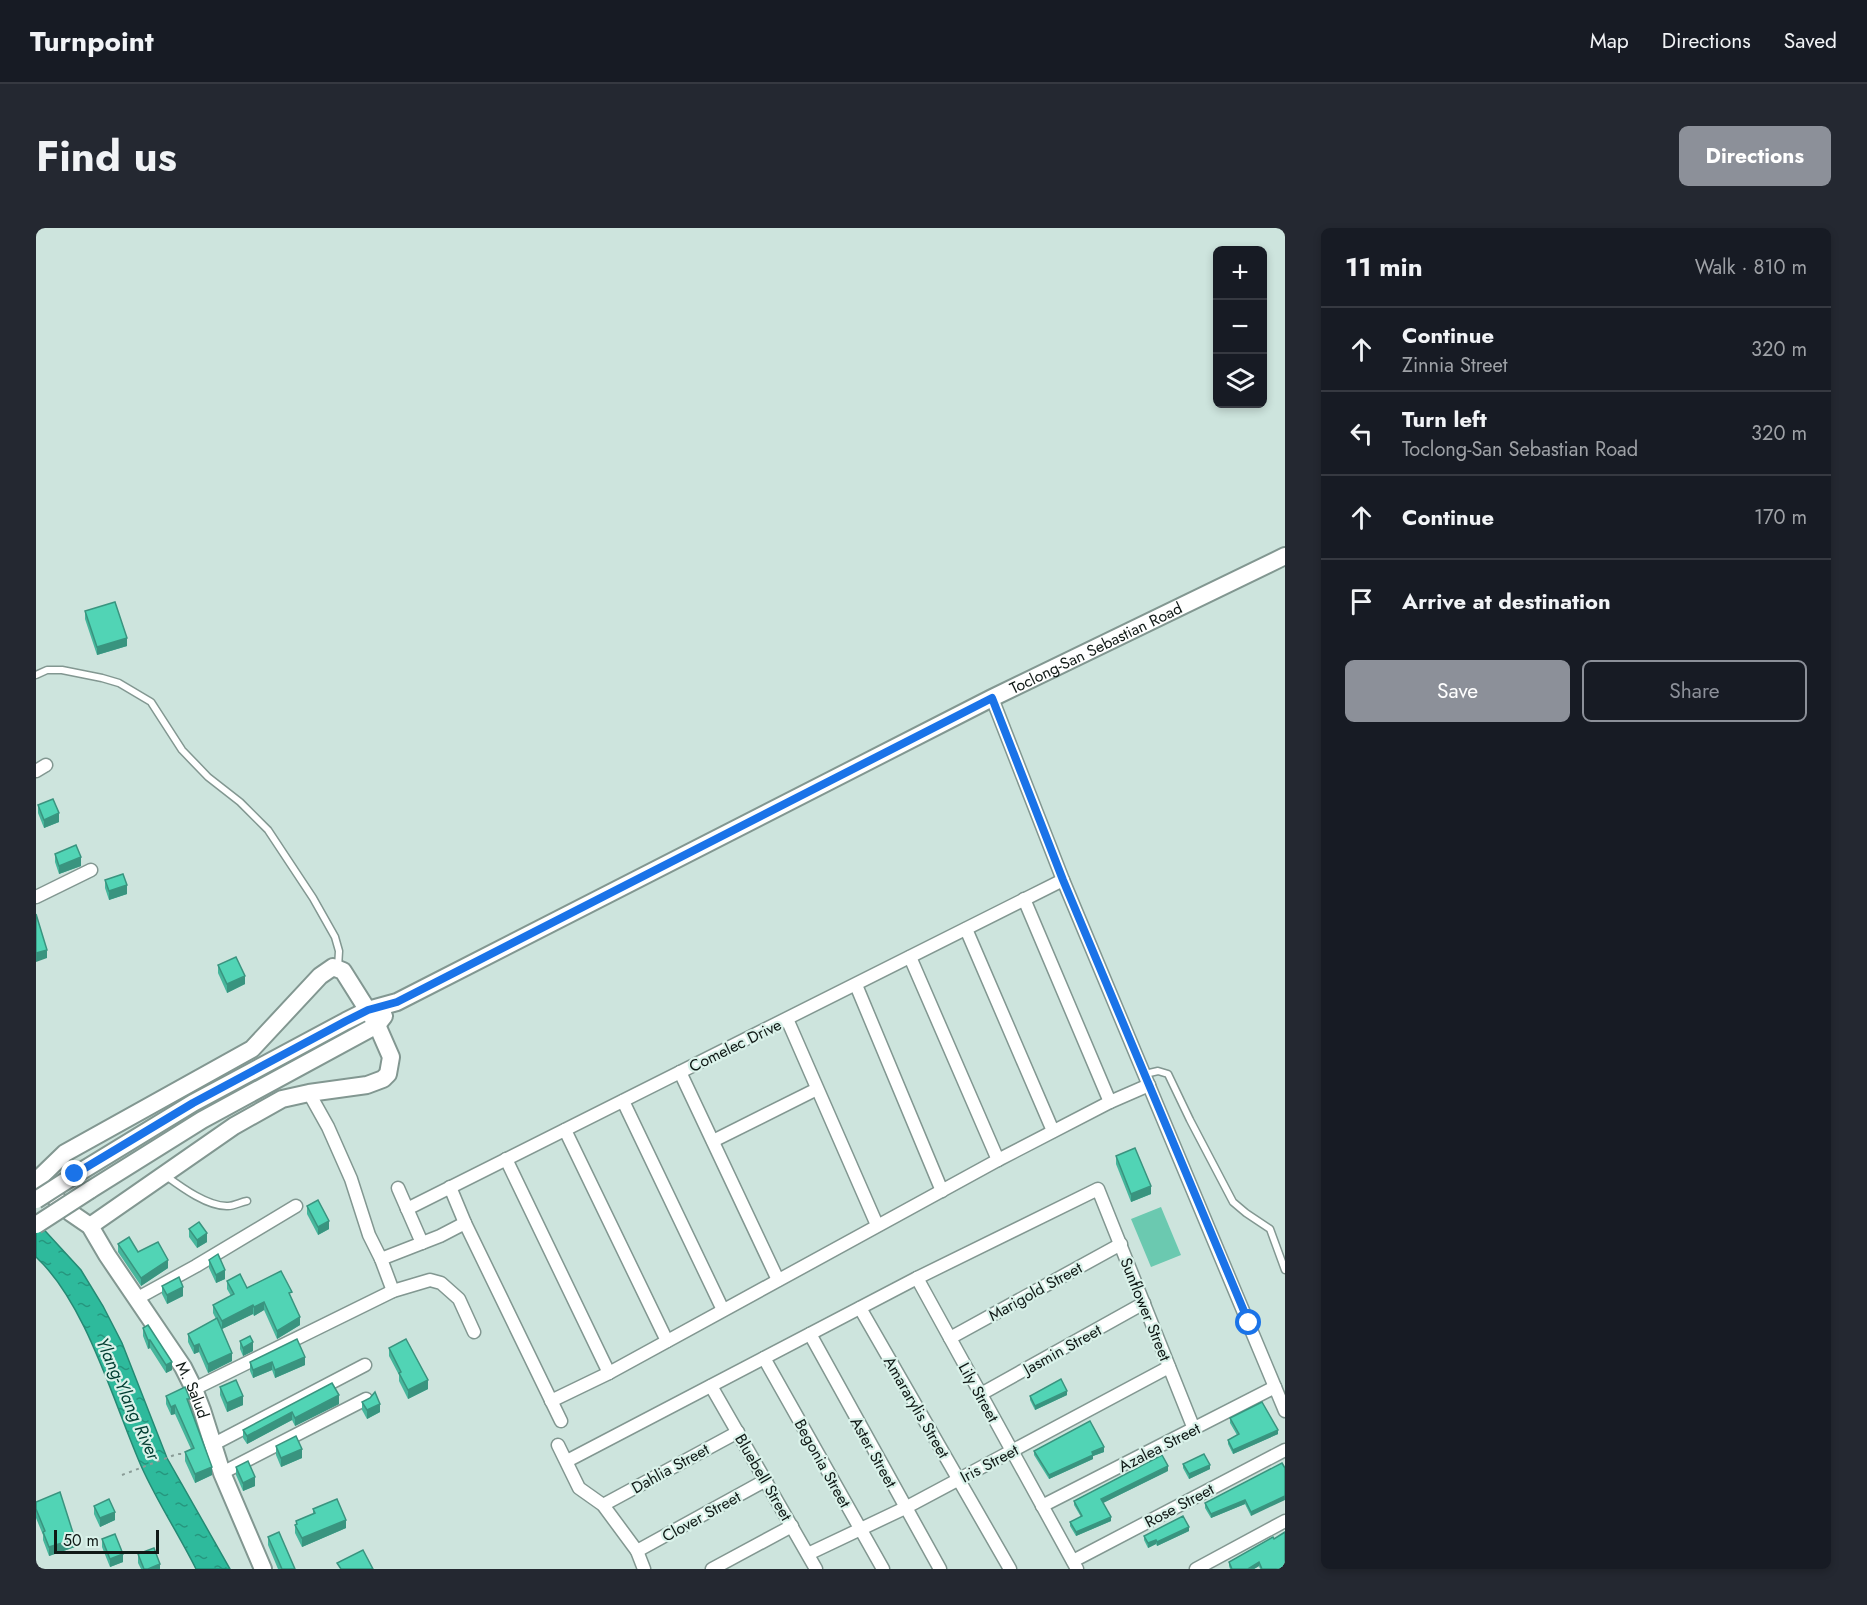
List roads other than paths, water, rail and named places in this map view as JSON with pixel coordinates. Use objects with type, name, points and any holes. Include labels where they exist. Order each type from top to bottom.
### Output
[{"type":"main road","name":"Toclong-San Sebastian Road","points":[[372,1017],[397,1002],[992,698],[1285,556]]},
{"type":"main road","points":[[333,967],[343,971],[372,1017],[391,1058],[388,1074],[383,1079],[367,1085],[282,1099],[234,1126],[90,1226],[71,1213],[37,1181],[65,1153],[252,1049],[321,976],[333,967]]},
{"type":"main road","points":[[36,1200],[193,1103],[372,1017]]},
{"type":"main road","points":[[36,1225],[201,1120],[372,1017]]},
{"type":"main road","name":"M. Salud","points":[[90,1226],[106,1255],[167,1342],[194,1389],[222,1473],[263,1569]]},
{"type":"street","points":[[992,698],[1063,880],[1285,1411]]},
{"type":"street","points":[[36,897],[91,870]]},
{"type":"street","name":"Comelec Drive","points":[[406,1209],[1063,880]]},
{"type":"street","points":[[1024,899],[1110,1102]]},
{"type":"street","points":[[966,928],[1053,1131]]},
{"type":"street","points":[[910,957],[998,1160]]},
{"type":"street","points":[[856,985],[942,1191]]},
{"type":"street","points":[[787,1019],[877,1225]]},
{"type":"street","points":[[680,1072],[778,1280]]},
{"type":"street","points":[[551,1401],[609,1373],[1147,1080]]},
{"type":"street","points":[[712,1141],[817,1089]]},
{"type":"street","points":[[309,1093],[328,1127],[351,1179],[369,1235],[393,1291]]},
{"type":"street","points":[[623,1101],[723,1310]]},
{"type":"street","points":[[565,1130],[667,1341]]},
{"type":"street","points":[[506,1159],[609,1373]]},
{"type":"street","points":[[450,1187],[465,1223],[561,1421]]},
{"type":"street","points":[[398,1188],[422,1243]]},
{"type":"street","name":"Sunflower Street","points":[[917,1278],[1098,1189],[1194,1429]]},
{"type":"street","points":[[136,1299],[296,1206]]},
{"type":"street","points":[[381,1259],[465,1223]]},
{"type":"street","name":"Marigold Street","points":[[950,1338],[1121,1245]]},
{"type":"street","points":[[567,1461],[917,1278]]},
{"type":"street","name":"Lily Street","points":[[917,1278],[1075,1565]]},
{"type":"street","points":[[194,1389],[393,1291],[430,1280],[441,1283],[459,1299],[474,1332]]},
{"type":"street","name":"Jasmin Street","points":[[981,1394],[1144,1303]]},
{"type":"street","name":"Amararylis Street","points":[[860,1308],[1010,1569]]},
{"type":"street","name":"Aster Street","points":[[810,1334],[940,1569]]},
{"type":"street","name":"Begonia Street","points":[[764,1358],[883,1569]]},
{"type":"street","points":[[212,1444],[365,1365]]},
{"type":"street","name":"Iris Street","points":[[808,1554],[905,1508],[1169,1367]]},
{"type":"street","name":"Bluebell Street","points":[[711,1386],[816,1569]]},
{"type":"street","name":"Azalea Street","points":[[1042,1506],[1275,1387]]},
{"type":"street","points":[[222,1473],[366,1399]]},
{"type":"street","name":"Dahlia Street","points":[[603,1505],[738,1432]]},
{"type":"street","points":[[558,1444],[579,1488],[603,1505],[637,1551],[644,1569]]},
{"type":"street","name":"Rose Street","points":[[1075,1565],[1285,1449]]},
{"type":"street","name":"Clover Street","points":[[637,1551],[766,1480]]},
{"type":"street","points":[[1196,1569],[1285,1521]]},
{"type":"street","points":[[712,1569],[792,1526]]},
{"type":"lane","points":[[36,675],[47,670],[62,670],[102,678],[119,683],[151,702],[182,750],[208,777],[240,802],[268,830],[313,898],[335,937],[339,951],[338,969]]},
{"type":"lane","points":[[1147,1080],[1158,1071],[1168,1074],[1233,1202],[1270,1230],[1285,1270]]},
{"type":"lane","points":[[163,1174],[182,1188],[205,1200],[227,1206],[247,1201]]},
{"type":"water","name":"Ylang-Ylang River","points":[[36,1221],[81,1270],[103,1306],[122,1343],[167,1458],[230,1569],[196,1569],[142,1468],[85,1328],[54,1277],[36,1257]]}]
